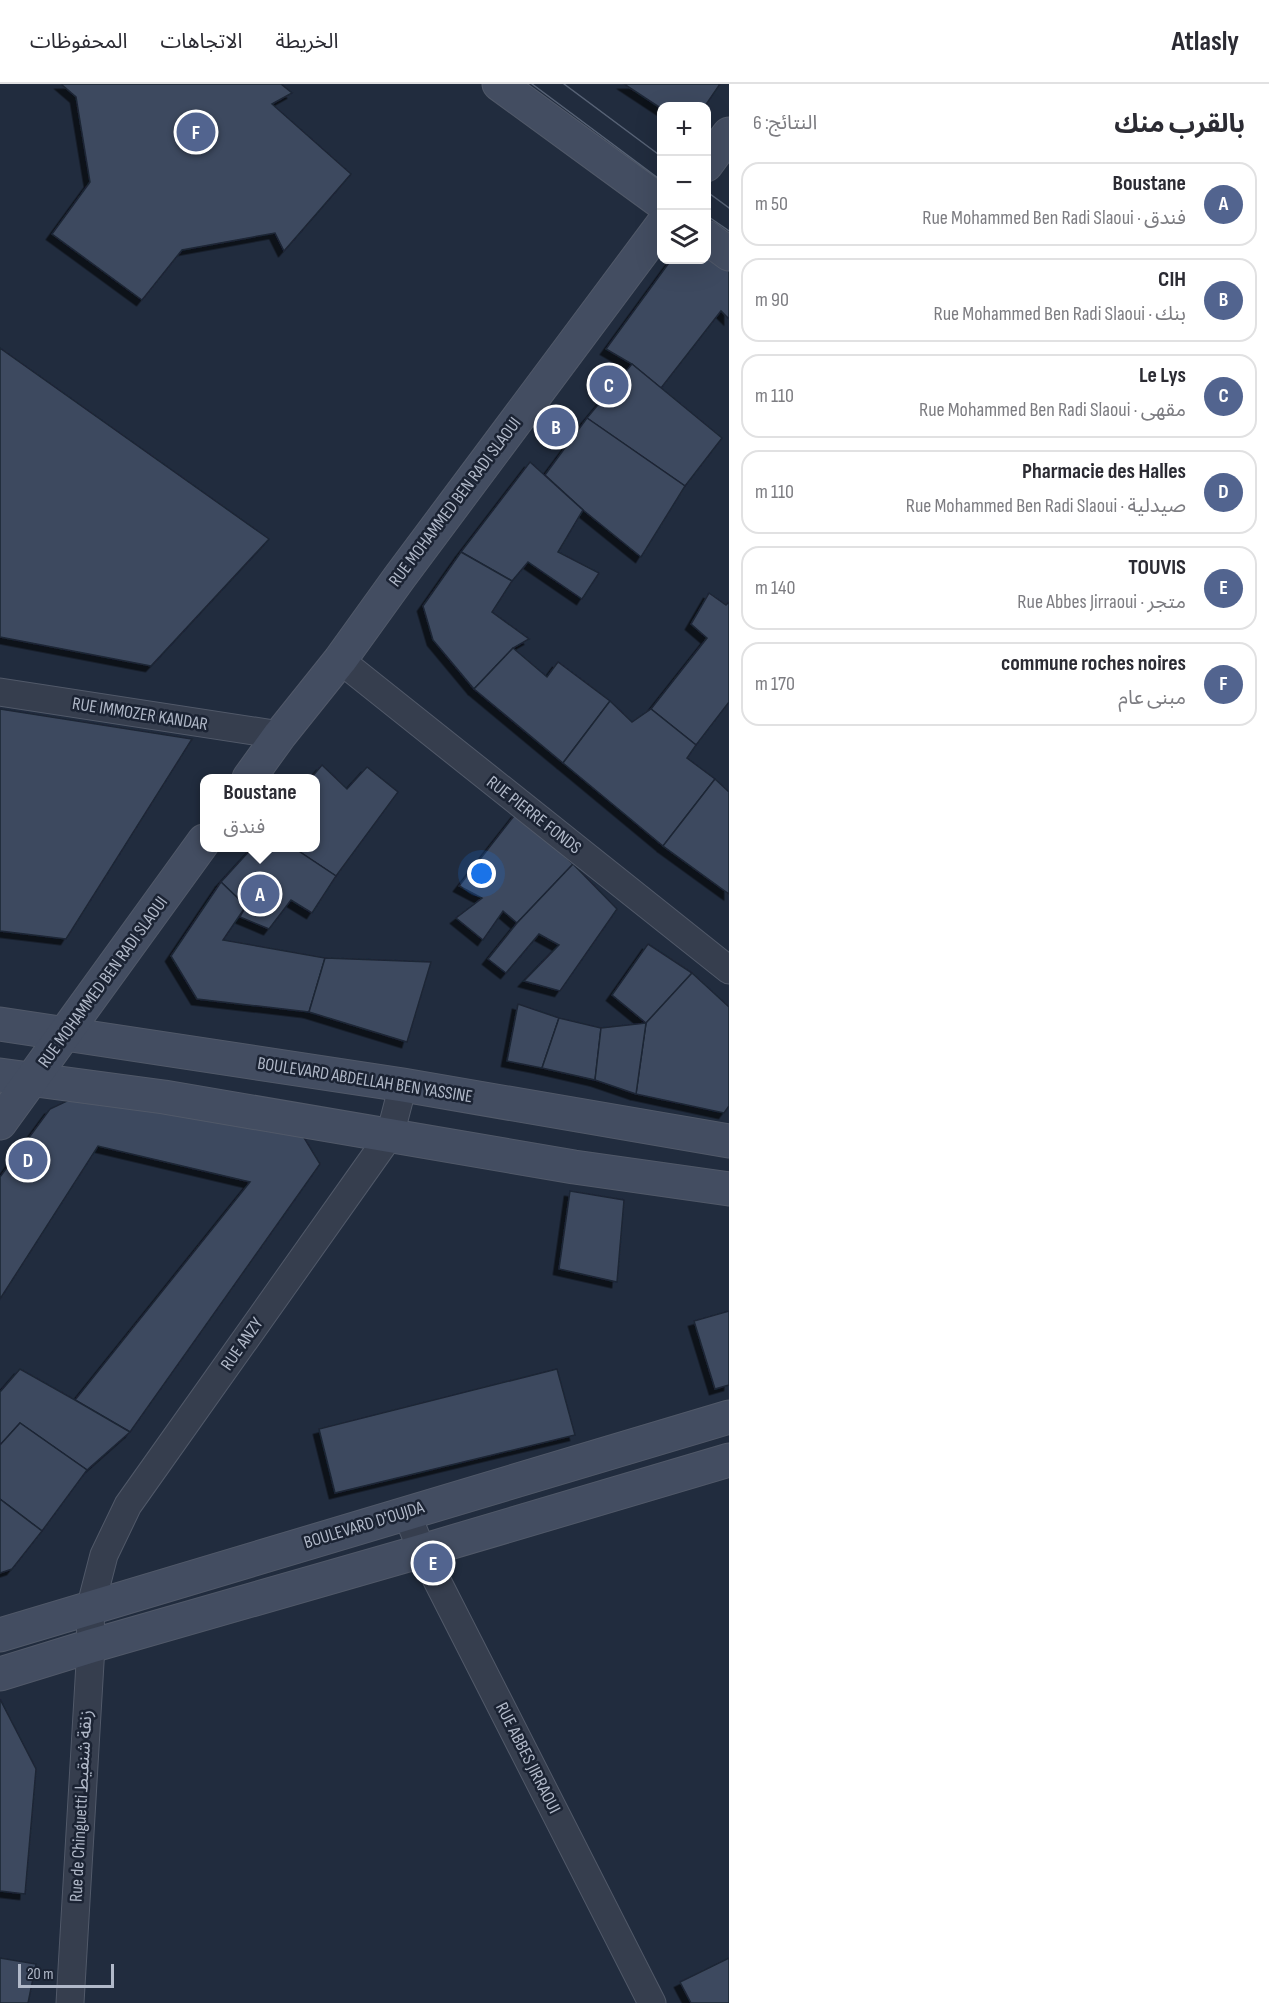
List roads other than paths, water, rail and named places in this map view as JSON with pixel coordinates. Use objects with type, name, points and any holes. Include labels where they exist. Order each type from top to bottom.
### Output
[{"type":"street","points":[[500,84],[657,198]]},
{"type":"street","points":[[711,158],[729,134]]},
{"type":"street","name":"RUE MOHAMMED BEN RADI SLAOUI","points":[[252,774],[340,660],[657,232]]},
{"type":"street","points":[[711,241],[729,254]]},
{"type":"street","name":"RUE PIERRE FONDS","points":[[340,660],[729,970]]},
{"type":"street","name":"RUE IMMOZER KANDAR","points":[[0,692],[280,735]]},
{"type":"street","name":"RUE MOHAMMED BEN RADI SLAOUI","points":[[0,1123],[200,847]]},
{"type":"street","name":"BOULEVARD ABDELLAH BEN YASSINE","points":[[0,1024],[403,1085],[729,1141]]},
{"type":"street","points":[[0,1075],[164,1097],[574,1167],[729,1189]]},
{"type":"street","name":"RUE ANZY","points":[[90,1609],[104,1555],[128,1505],[390,1135],[403,1085]]},
{"type":"street","points":[[574,1167],[590,1116]]},
{"type":"street","points":[[0,1674],[422,1551],[729,1458],[724,1418]]},
{"type":"street","name":"BOULEVARD D'OUJDA","points":[[0,1635],[724,1418]]},
{"type":"street","name":"RUE ABBES JIRRAOUI","points":[[406,1512],[422,1551],[652,2003]]},
{"type":"street","name":"Rue de Chinguetti زنقة شنقيط","points":[[70,2003],[90,1646],[90,1609]]},
{"type":"tram line","points":[[532,84],[657,177]]},
{"type":"tram line","points":[[564,84],[661,156]]},
{"type":"tram line","points":[[711,195],[729,208]]},
{"type":"tram line","points":[[711,218],[729,231]]},
{"type":"place","name":"commune roches noires","points":[[196,132]]},
{"type":"place","name":"Le Lys","points":[[609,385]]},
{"type":"place","name":"CIH","points":[[556,427]]},
{"type":"place","name":"Boustane","points":[[260,894]]},
{"type":"place","name":"Pharmacie des Halles","points":[[28,1160]]},
{"type":"place","name":"TOUVIS","points":[[433,1563]]}]
